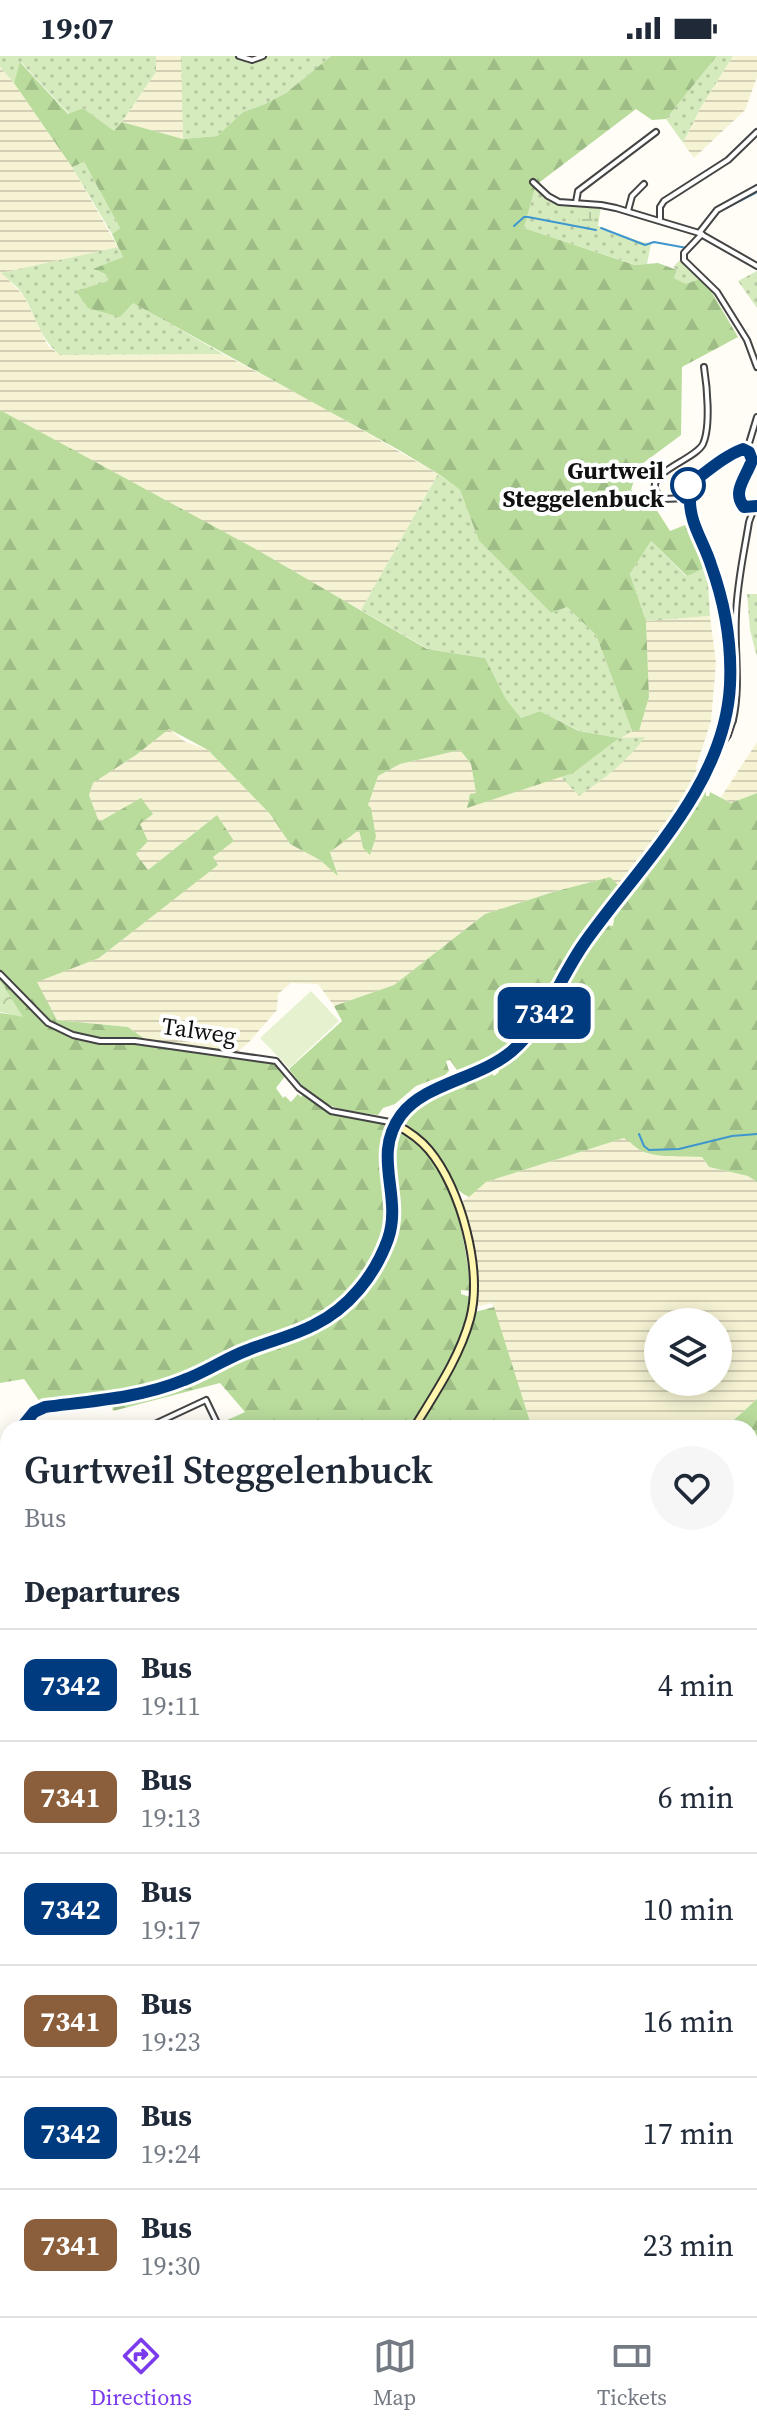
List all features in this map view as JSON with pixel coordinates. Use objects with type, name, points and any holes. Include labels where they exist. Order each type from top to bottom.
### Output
[{"type":"main road","points":[[27,1420],[37,1410],[100,1401],[187,1380],[245,1351],[306,1329],[332,1315],[374,1270],[388,1238],[394,1211],[387,1150],[395,1124],[415,1101],[492,1066],[523,1040],[544,1013],[585,943],[675,825],[715,749],[725,718],[730,687],[727,624],[711,565],[691,519],[690,498],[694,484],[706,471],[739,450],[747,450],[751,461],[738,492],[738,500],[744,507],[755,507]]},
{"type":"main road","points":[[395,1124],[428,1148],[447,1179],[463,1221],[473,1279],[472,1309],[465,1335],[448,1372],[419,1420]]},
{"type":"street","points":[[239,56],[252,60],[263,56]]},
{"type":"street","points":[[576,202],[578,191],[656,132]]},
{"type":"street","points":[[660,219],[660,207],[664,201],[728,160],[757,132]]},
{"type":"street","points":[[533,182],[559,202],[628,211],[701,234],[757,266]]},
{"type":"street","points":[[628,211],[630,200],[644,184]]},
{"type":"street","points":[[757,188],[717,210],[684,253],[684,260],[717,292],[747,340],[757,367]]},
{"type":"street","points":[[690,498],[663,499],[657,494],[655,484],[661,474],[690,457],[703,443],[707,406],[704,367]]},
{"type":"street","points":[[747,450],[757,417]]},
{"type":"street","points":[[715,749],[718,750],[724,743],[733,720],[739,681],[736,613],[749,522],[755,507]]},
{"type":"street","points":[[725,718],[733,720]]},
{"type":"street","name":"Talweg","points":[[0,974],[48,1023],[73,1035],[100,1041],[135,1041],[276,1061],[299,1088],[331,1111],[395,1124]]},
{"type":"street","points":[[163,1420],[206,1400],[216,1420]]},
{"type":"shaded area","points":[[156,56],[331,56],[183,139],[122,122],[156,72]]},
{"type":"shaded area","points":[[733,56],[757,56],[757,77],[745,110],[694,158],[683,143]]},
{"type":"shaded area","points":[[0,67],[72,167],[118,247],[2,273],[24,296],[48,346],[60,355],[223,354],[438,474],[361,610],[0,410]]},
{"type":"shaded area","points":[[710,616],[716,663],[711,721],[696,767],[700,786],[663,848],[618,902],[614,898],[619,891],[610,877],[485,914],[394,985],[334,1006],[318,984],[291,983],[278,994],[277,1010],[236,1053],[149,1042],[128,1027],[57,1020],[36,982],[99,958],[217,865],[212,857],[234,841],[217,815],[148,870],[136,854],[140,799],[99,823],[89,795],[93,783],[136,755],[168,728],[184,741],[208,750],[270,814],[290,844],[337,873],[330,852],[359,830],[363,848],[367,806],[378,776],[400,764],[460,750],[471,764],[476,793],[467,807],[639,730],[649,697],[646,621]]},
{"type":"shaded area","points":[[757,742],[757,793],[731,803],[721,797]]},
{"type":"shaded area","points":[[624,1138],[649,1154],[702,1157],[709,1167],[748,1176],[757,1182],[757,1399],[734,1420],[529,1420],[492,1303],[475,1304],[461,1204],[486,1182]]},
{"type":"green space","points":[[0,56],[156,56],[156,72],[115,132],[83,108],[69,114],[21,62],[14,83],[0,67]]},
{"type":"green space","points":[[181,56],[331,56],[286,93],[243,112],[217,136],[183,139]]},
{"type":"green space","points":[[331,56],[717,56],[666,119],[652,120],[636,109],[536,185],[524,228],[635,265],[658,263],[677,270],[674,278],[686,284],[700,279],[711,291],[738,337],[682,367],[681,435],[638,467],[631,490],[651,501],[670,531],[690,523],[707,567],[687,576],[651,541],[630,574],[646,621],[649,697],[639,731],[632,731],[596,635],[567,607],[551,613],[479,541],[460,490],[399,450],[133,303],[120,317],[88,308],[76,291],[108,281],[107,275],[93,269],[123,257],[112,234],[120,228],[84,162],[72,167],[14,83],[20,62],[68,114],[83,108],[114,131],[122,122],[183,139],[217,136],[243,112],[286,93]]},
{"type":"green space","points":[[717,56],[733,56],[683,143],[666,119]]},
{"type":"green space","points":[[84,162],[120,228],[112,234],[72,167]]},
{"type":"green space","points":[[536,185],[559,203],[601,206],[598,226],[651,243],[647,264],[636,265],[524,228]]},
{"type":"green space","points":[[582,207],[595,208],[591,226],[579,222]]},
{"type":"green space","points":[[118,247],[123,257],[94,270],[107,275],[108,281],[132,302],[223,354],[60,355],[43,335],[23,294],[1,273]]},
{"type":"green space","points":[[680,260],[700,279],[687,285],[674,278],[677,270],[673,267]]},
{"type":"green space","points":[[757,271],[757,308],[738,281]]},
{"type":"green space","points":[[0,410],[259,551],[427,649],[485,658],[506,699],[521,718],[540,711],[579,731],[619,738],[573,773],[467,808],[470,794],[476,793],[471,764],[460,750],[400,764],[378,776],[368,805],[376,837],[370,855],[363,848],[359,830],[330,852],[338,876],[320,860],[290,844],[270,814],[208,750],[169,729],[93,783],[89,795],[99,822],[141,798],[153,814],[140,824],[148,841],[136,854],[148,870],[217,815],[234,841],[213,857],[218,865],[99,958],[37,982],[57,1020],[128,1027],[149,1042],[275,1063],[286,1075],[276,1088],[283,1098],[285,1096],[291,1102],[298,1094],[301,1097],[304,1094],[330,1113],[383,1122],[387,1131],[381,1163],[390,1211],[379,1253],[360,1284],[330,1313],[166,1384],[110,1396],[42,1405],[24,1379],[0,1383],[0,1013],[22,1016],[0,993]]},
{"type":"green space","points":[[438,474],[460,490],[479,541],[551,613],[567,607],[596,635],[632,731],[621,738],[645,737],[622,763],[579,796],[561,777],[573,772],[618,738],[580,731],[540,711],[521,718],[506,699],[485,658],[428,649],[361,610]]},
{"type":"green space","points":[[651,541],[686,576],[707,567],[710,616],[646,621],[630,574]]},
{"type":"green space","points":[[747,594],[757,594],[757,657],[750,630]]},
{"type":"green space","points":[[700,786],[706,796],[710,792],[731,803],[757,793],[757,1182],[748,1176],[709,1167],[702,1157],[644,1152],[624,1138],[486,1182],[469,1197],[455,1187],[436,1153],[411,1130],[404,1118],[421,1102],[443,1090],[490,1070],[494,1076],[499,1072],[496,1066],[526,1042],[540,1024],[585,944],[604,921],[606,925],[613,926],[614,919],[609,913],[663,848]]},
{"type":"green space","points":[[610,877],[618,885],[619,891],[583,931],[533,1017],[521,1034],[505,1048],[457,1070],[450,1060],[446,1061],[449,1071],[445,1075],[416,1086],[395,1104],[383,1108],[378,1115],[327,1104],[308,1091],[289,1069],[342,1021],[334,1006],[394,985],[485,914]]},
{"type":"green space","points":[[0,980],[23,1017],[0,1012]]},
{"type":"green space","points":[[311,991],[339,1021],[289,1068],[260,1038]]},
{"type":"green space","points":[[401,1131],[418,1141],[432,1156],[444,1177],[460,1225],[470,1291],[461,1290],[461,1294],[470,1297],[468,1315],[456,1349],[417,1420],[228,1420],[245,1412],[220,1383],[113,1411],[111,1402],[152,1393],[246,1352],[318,1326],[364,1286],[394,1226],[389,1149],[396,1132]]},
{"type":"green space","points":[[494,1307],[529,1420],[421,1420],[475,1312]]},
{"type":"green space","points":[[757,1399],[757,1420],[734,1420]]},
{"type":"waterway","points":[[726,208],[757,192]]},
{"type":"waterway","points":[[514,226],[528,217],[596,230]]},
{"type":"waterway","points":[[601,228],[645,245],[654,242],[687,248]]},
{"type":"waterway","points":[[639,1134],[649,1150],[679,1149],[732,1136],[757,1134]]},
{"type":"bus line","name":"7342","points":[[27,1420],[45,1407],[100,1401],[187,1380],[245,1351],[316,1324],[332,1315],[362,1286],[382,1254],[392,1225],[394,1211],[387,1150],[400,1117],[422,1096],[492,1066],[523,1040],[544,1013],[574,958],[675,825],[702,778],[725,718],[730,661],[721,595],[704,545],[691,519],[690,498],[685,498],[685,492],[691,482],[743,449],[749,452],[752,460],[738,492],[738,500],[744,507],[757,506]]},
{"type":"place","name":"Gurtweil Steggelenbuck","points":[[688,485]]}]
